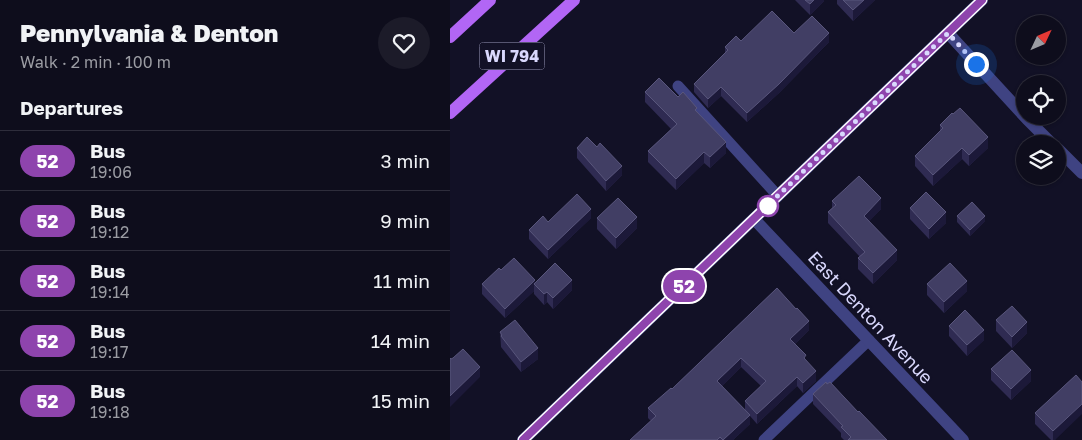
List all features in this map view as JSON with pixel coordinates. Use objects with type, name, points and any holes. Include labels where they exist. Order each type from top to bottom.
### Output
[{"type":"main road","name":"WI 794","points":[[450,36],[490,0]]},
{"type":"main road","name":"WI 794","points":[[450,113],[574,0]]},
{"type":"street","points":[[523,440],[982,0]]},
{"type":"street","points":[[948,33],[1043,135]]},
{"type":"street","points":[[1066,157],[1082,173]]},
{"type":"street","name":"East Denton Avenue","points":[[754,218],[963,440]]},
{"type":"lane","points":[[678,86],[778,196]]},
{"type":"lane","points":[[764,440],[869,340]]},
{"type":"building","points":[[805,0],[814,0],[810,4]]},
{"type":"building","points":[[843,0],[864,0],[853,10]]},
{"type":"building","points":[[772,11],[794,33],[812,16],[829,33],[779,84],[747,113],[721,87],[708,99],[694,84],[728,50],[725,47],[736,36],[741,41]]},
{"type":"building","points":[[659,78],[678,97],[683,92],[697,108],[695,110],[726,142],[710,157],[704,152],[676,179],[648,151],[677,124],[645,92]]},
{"type":"building","points":[[960,108],[988,137],[969,155],[962,148],[933,175],[915,156],[943,128],[940,125]]},
{"type":"building","points":[[587,137],[597,147],[600,143],[622,166],[606,181],[577,148]]},
{"type":"building","points":[[859,176],[881,198],[864,216],[897,250],[873,273],[858,258],[865,252],[828,212],[836,205],[832,201]]},
{"type":"building","points":[[926,192],[946,212],[929,229],[910,208]]},
{"type":"building","points":[[577,194],[591,209],[548,250],[529,230],[543,216],[548,222]]},
{"type":"building","points":[[618,198],[637,217],[616,238],[597,218]]},
{"type":"building","points":[[972,202],[985,216],[970,230],[957,216]]},
{"type":"building","points":[[514,258],[535,280],[505,309],[482,284],[499,268],[501,270]]},
{"type":"building","points":[[555,263],[572,280],[553,298],[547,292],[544,294],[534,284]]},
{"type":"building","points":[[950,263],[967,281],[944,302],[927,284]]},
{"type":"building","points":[[777,288],[809,321],[790,339],[806,355],[804,358],[816,371],[803,383],[797,377],[757,414],[745,401],[766,381],[741,358],[717,381],[750,415],[723,440],[720,437],[717,440],[630,440],[656,416],[648,408],[672,389]]},
{"type":"building","points":[[1012,306],[1027,322],[1012,337],[996,320]]},
{"type":"building","points":[[965,310],[984,330],[967,345],[949,326]]},
{"type":"building","points":[[515,320],[538,348],[521,362],[500,332]]},
{"type":"building","points":[[463,349],[480,367],[450,396],[450,358],[453,358]]},
{"type":"building","points":[[1012,350],[1031,370],[1011,389],[991,369]]},
{"type":"building","points":[[1076,375],[1082,382],[1082,404],[1053,431],[1035,413]]},
{"type":"building","points":[[826,382],[827,384],[830,382],[887,440],[848,440],[851,437],[841,427],[843,426],[813,394]]},
{"type":"bus line","name":"52","points":[[523,440],[982,0]]},
{"type":"route","points":[[768,206],[766,207],[948,33],[976,64]]}]
